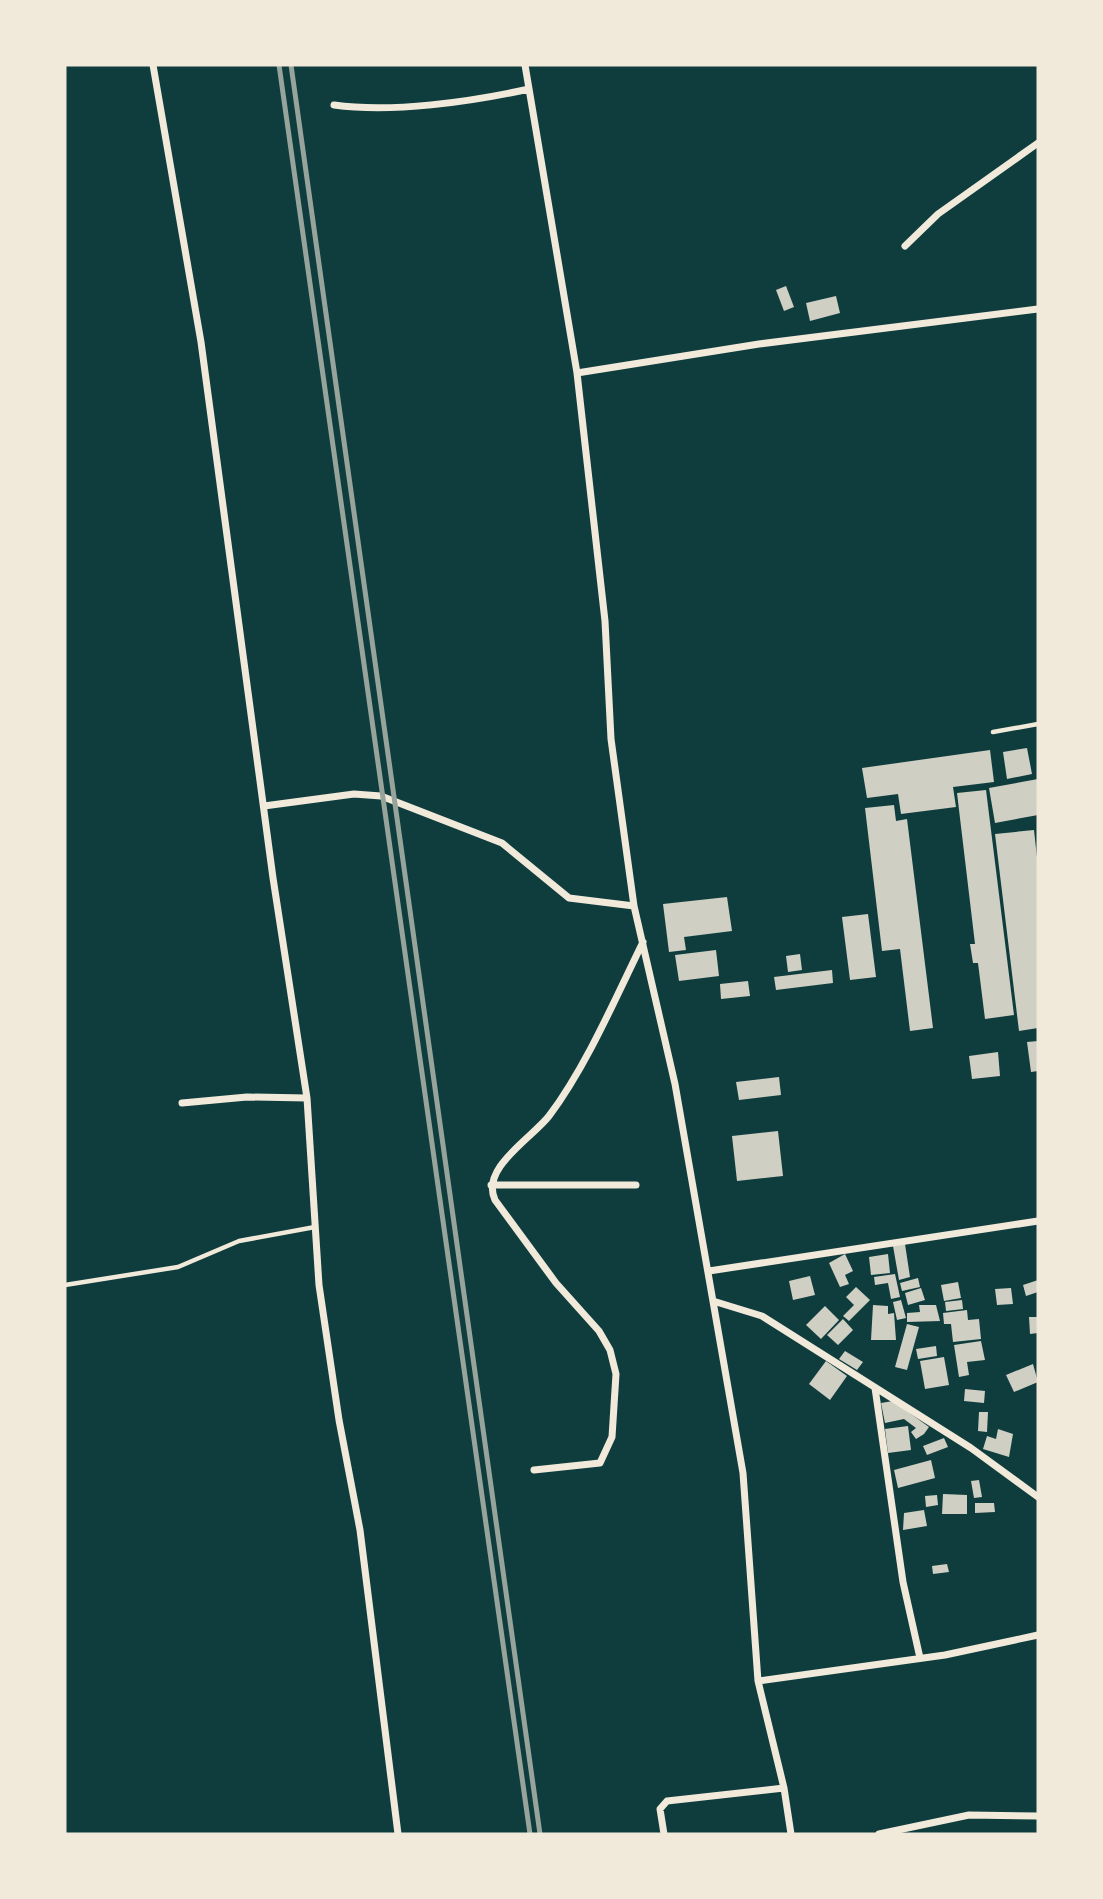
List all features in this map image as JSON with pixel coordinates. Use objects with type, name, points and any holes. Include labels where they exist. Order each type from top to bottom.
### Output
[{"type":"street","points":[[153,65],[201,342],[307,1098],[327,1345],[360,1530],[398,1834]]},
{"type":"street","points":[[525,65],[577,373],[605,621],[611,739],[635,906],[675,1084],[743,1473],[758,1681],[785,1788],[791,1834]]},
{"type":"street","points":[[334,105],[398,108],[493,97],[529,89]]},
{"type":"street","points":[[905,246],[938,214],[1038,143]]},
{"type":"street","points":[[577,373],[759,344],[1038,309]]},
{"type":"street","points":[[264,806],[354,794],[382,796],[502,843],[569,898],[635,906]]},
{"type":"street","points":[[534,1470],[600,1463],[612,1437],[616,1374],[610,1350],[599,1331],[549,1273],[495,1200],[491,1185],[497,1170],[550,1115],[601,1027],[643,941]]},
{"type":"street","points":[[182,1103],[247,1097],[307,1098]]},
{"type":"street","points":[[491,1185],[636,1185]]},
{"type":"street","points":[[709,1271],[1038,1220]]},
{"type":"street","points":[[713,1301],[762,1316],[971,1448],[1038,1497]]},
{"type":"street","points":[[875,1388],[903,1582],[919,1658]]},
{"type":"street","points":[[758,1681],[919,1658],[1038,1635]]},
{"type":"street","points":[[664,1834],[660,1809],[667,1801],[785,1788]]},
{"type":"street","points":[[879,1834],[969,1815],[1038,1816]]},
{"type":"lane","points":[[993,732],[1038,724]]},
{"type":"lane","points":[[65,1285],[178,1266],[239,1241],[316,1227]]},
{"type":"building","points":[[786,286],[794,307],[784,311],[776,290]]},
{"type":"building","points":[[836,296],[840,313],[810,321],[806,303]]},
{"type":"building","points":[[1027,748],[1032,774],[1007,779],[1003,752]]},
{"type":"building","points":[[990,750],[994,782],[953,787],[956,807],[901,814],[898,794],[867,798],[862,768]]},
{"type":"building","points":[[1038,779],[1038,815],[995,823],[989,788]]},
{"type":"building","points":[[986,790],[1014,1015],[985,1019],[978,963],[973,963],[970,944],[975,944],[957,793]]},
{"type":"building","points":[[894,805],[896,821],[907,819],[933,1028],[910,1031],[900,949],[882,951],[865,808]]},
{"type":"building","points":[[1034,830],[1038,867],[1038,1028],[1019,1031],[995,834]]},
{"type":"building","points":[[727,897],[732,931],[684,937],[686,950],[669,952],[663,904]]},
{"type":"building","points":[[868,914],[876,977],[850,980],[842,917]]},
{"type":"building","points":[[716,950],[719,976],[679,981],[675,955]]},
{"type":"building","points":[[800,954],[802,970],[788,972],[786,956]]},
{"type":"building","points":[[832,970],[833,983],[776,990],[774,977]]},
{"type":"building","points":[[748,981],[750,996],[721,999],[720,984]]},
{"type":"building","points":[[1038,1041],[1038,1071],[1031,1072],[1027,1042]]},
{"type":"building","points":[[998,1052],[1000,1076],[972,1079],[969,1056]]},
{"type":"building","points":[[779,1077],[781,1095],[739,1100],[736,1082]]},
{"type":"building","points":[[778,1131],[783,1176],[737,1181],[732,1136]]},
{"type":"building","points":[[905,1244],[910,1277],[899,1280],[893,1246]]},
{"type":"building","points":[[845,1254],[853,1271],[845,1275],[849,1284],[840,1287],[829,1263]]},
{"type":"building","points":[[888,1254],[890,1273],[871,1275],[869,1257]]},
{"type":"building","points":[[895,1274],[900,1297],[891,1299],[888,1283],[875,1285],[874,1277]]},
{"type":"building","points":[[810,1276],[815,1295],[793,1300],[789,1281]]},
{"type":"building","points":[[918,1278],[920,1287],[902,1291],[900,1283]]},
{"type":"building","points":[[1038,1280],[1038,1292],[1026,1296],[1023,1285]]},
{"type":"building","points":[[958,1282],[961,1298],[944,1301],[941,1285]]},
{"type":"building","points":[[856,1287],[870,1300],[849,1321],[843,1316],[854,1305],[846,1297]]},
{"type":"building","points":[[921,1288],[925,1300],[908,1305],[905,1293]]},
{"type":"building","points":[[1011,1288],[1013,1304],[997,1305],[995,1289]]},
{"type":"building","points":[[901,1300],[906,1318],[897,1320],[893,1302]]},
{"type":"building","points":[[962,1300],[963,1309],[946,1311],[945,1302]]},
{"type":"building","points":[[873,1305],[888,1306],[888,1314],[894,1313],[896,1340],[871,1340]]},
{"type":"building","points":[[919,1305],[936,1305],[940,1321],[907,1322],[907,1313],[920,1312]]},
{"type":"building","points":[[825,1306],[839,1320],[821,1339],[806,1325]]},
{"type":"building","points":[[967,1310],[968,1320],[979,1319],[981,1339],[953,1342],[951,1324],[944,1324],[943,1313]]},
{"type":"building","points":[[1029,1317],[1038,1317],[1038,1333],[1030,1334]]},
{"type":"building","points":[[843,1319],[853,1330],[838,1345],[827,1335]]},
{"type":"building","points":[[907,1324],[919,1327],[907,1370],[895,1367]]},
{"type":"building","points":[[981,1341],[985,1360],[967,1362],[969,1375],[959,1377],[954,1345]]},
{"type":"building","points":[[936,1346],[937,1356],[918,1359],[916,1349]]},
{"type":"building","points":[[845,1351],[863,1362],[857,1370],[839,1359]]},
{"type":"building","points":[[944,1357],[949,1385],[925,1389],[920,1361]]},
{"type":"building","points":[[826,1361],[847,1376],[830,1400],[809,1384]]},
{"type":"building","points":[[1033,1364],[1038,1382],[1014,1392],[1006,1375]]},
{"type":"building","points":[[965,1389],[985,1391],[984,1403],[964,1401]]},
{"type":"building","points":[[893,1401],[929,1427],[924,1434],[916,1439],[911,1432],[916,1428],[904,1419],[885,1423],[881,1403]]},
{"type":"building","points":[[979,1412],[988,1412],[987,1432],[978,1431]]},
{"type":"building","points":[[908,1426],[911,1450],[888,1453],[885,1429]]},
{"type":"building","points":[[998,1429],[1013,1434],[1009,1457],[983,1449],[987,1436],[996,1439]]},
{"type":"building","points":[[944,1438],[948,1447],[927,1455],[923,1446]]},
{"type":"building","points":[[931,1460],[935,1478],[898,1488],[894,1470]]},
{"type":"building","points":[[979,1480],[982,1497],[974,1498],[971,1481]]},
{"type":"building","points":[[943,1494],[967,1495],[967,1514],[942,1514]]},
{"type":"building","points":[[937,1495],[938,1505],[926,1507],[925,1496]]},
{"type":"building","points":[[975,1503],[994,1503],[995,1512],[975,1513]]},
{"type":"building","points":[[924,1510],[927,1526],[903,1530],[904,1513]]},
{"type":"building","points":[[947,1564],[949,1572],[933,1574],[932,1566]]},
{"type":"railway","points":[[279,65],[530,1834]]},
{"type":"railway","points":[[291,65],[540,1834]]}]
